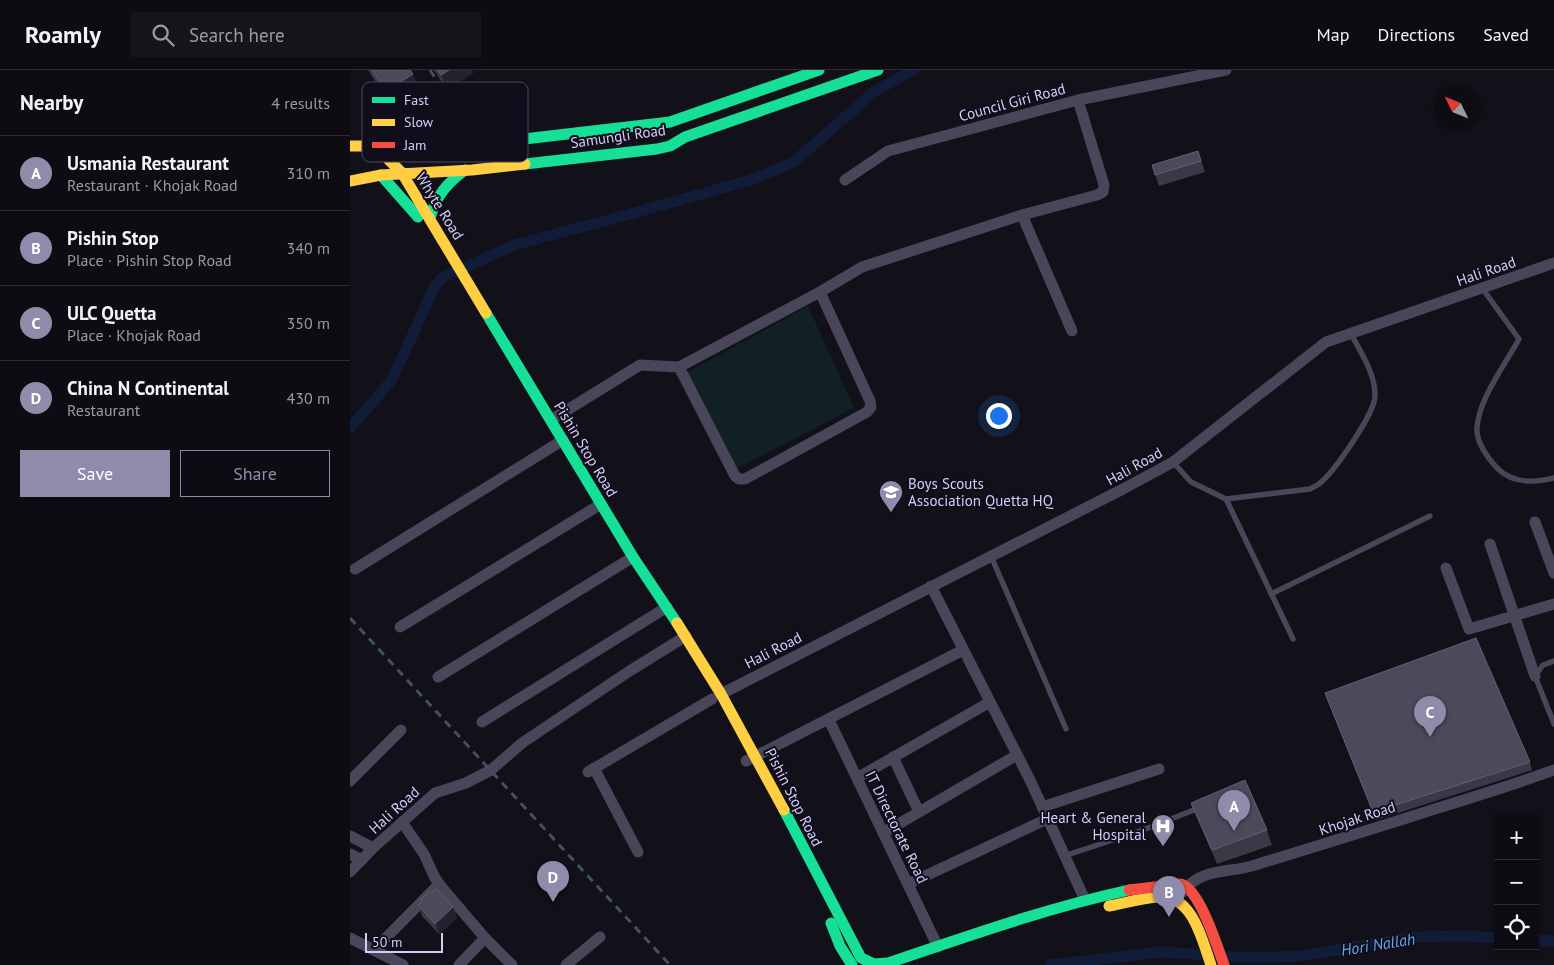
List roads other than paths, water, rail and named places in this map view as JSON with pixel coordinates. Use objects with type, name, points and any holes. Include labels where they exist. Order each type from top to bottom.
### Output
[{"type":"main road","points":[[528,136],[697,112],[819,70]]},
{"type":"main road","name":"Samungli Road","points":[[350,181],[380,175],[466,170],[657,149],[670,146],[685,137],[732,122],[774,105],[878,70]]},
{"type":"main road","name":"Samungli Road","points":[[528,127],[628,115]]},
{"type":"main road","points":[[589,145],[651,138],[685,137]]},
{"type":"main road","name":"Whyte Road","points":[[391,162],[402,173],[430,218],[459,266],[470,291]]},
{"type":"main road","points":[[359,167],[409,162]]},
{"type":"main road","points":[[430,218],[434,203],[441,190],[451,180],[466,170]]},
{"type":"main road","name":"Whyte Road","points":[[380,175],[417,216],[442,254],[470,291]]},
{"type":"main road","name":"Pishin Stop Road","points":[[470,291],[551,420],[560,443]]},
{"type":"main road","name":"Pishin Stop Road","points":[[470,291],[630,559],[683,638],[861,958],[874,964],[888,963],[1002,924],[1085,900],[1140,888],[1181,884],[1187,886]]},
{"type":"main road","name":"Pishin Stop Road","points":[[751,758],[777,817],[827,914],[840,946],[852,965]]},
{"type":"main road","points":[[1187,886],[1202,908],[1224,964]]},
{"type":"main road","points":[[917,965],[1069,914],[1160,897],[1177,901],[1189,912],[1211,963]]},
{"type":"street","name":"Council Giri Road","points":[[845,180],[888,151],[1078,100],[1226,70]]},
{"type":"street","points":[[551,420],[640,365],[679,367],[862,268],[1022,214],[1103,192],[1104,185],[1078,100]]},
{"type":"street","points":[[1022,214],[1072,331]]},
{"type":"street","name":"Hali Road","points":[[638,852],[591,770],[716,696],[1173,462],[1326,342],[1554,263]]},
{"type":"street","points":[[1537,270],[1554,274]]},
{"type":"street","points":[[679,367],[735,476],[739,479],[745,479],[867,412],[871,407],[870,401],[820,292]]},
{"type":"street","points":[[355,569],[560,443]]},
{"type":"street","points":[[400,627],[598,506]]},
{"type":"street","points":[[1535,522],[1554,573]]},
{"type":"street","points":[[1490,544],[1535,676]]},
{"type":"street","points":[[438,677],[630,559]]},
{"type":"street","points":[[1446,568],[1469,629],[1554,604]]},
{"type":"street","points":[[930,586],[1017,755],[1085,900]]},
{"type":"street","points":[[482,722],[664,609]]},
{"type":"street","name":"Hali Road","points":[[350,872],[373,848],[435,793],[466,783],[491,770],[522,743],[683,638]]},
{"type":"street","points":[[751,758],[830,720],[963,650]]},
{"type":"street","points":[[857,778],[990,702]]},
{"type":"street","name":"IT Directorate Road","points":[[830,720],[938,947]]},
{"type":"street","points":[[350,781],[401,730]]},
{"type":"street","points":[[883,833],[1017,755]]},
{"type":"street","points":[[893,757],[919,812]]},
{"type":"street","points":[[1042,807],[1159,769]]},
{"type":"street","name":"Khojak Road","points":[[1177,901],[1187,886],[1198,878],[1216,871],[1245,868],[1303,851],[1554,770]]},
{"type":"street","points":[[908,884],[1047,818]]},
{"type":"street","points":[[402,822],[424,854],[439,884],[485,938],[512,965]]},
{"type":"street","points":[[350,836],[373,848]]},
{"type":"street","points":[[350,854],[362,860]]},
{"type":"street","points":[[374,950],[439,884]]},
{"type":"street","points":[[566,965],[600,937]]},
{"type":"street","points":[[350,938],[403,965]]},
{"type":"street","points":[[459,965],[485,938]]},
{"type":"lane","points":[[1482,288],[1519,339],[1484,400],[1477,430],[1485,455],[1512,479],[1532,482],[1554,478]]},
{"type":"lane","points":[[1173,462],[1191,482],[1226,499],[1310,489],[1321,483],[1341,458],[1368,418],[1376,396],[1370,368],[1351,334]]},
{"type":"lane","points":[[1226,499],[1293,639]]},
{"type":"lane","points":[[1271,594],[1430,516]]},
{"type":"lane","points":[[991,556],[1066,729]]},
{"type":"lane","points":[[1554,660],[1542,664],[1535,676],[1554,724]]},
{"type":"lane","points":[[1064,856],[1143,830],[1203,806]]},
{"type":"waterway","points":[[350,428],[391,381],[433,289],[442,278],[514,245],[751,180],[794,162],[875,91],[914,70]]},
{"type":"waterway","name":"Hori Nallah","points":[[1050,965],[1160,952],[1250,958],[1301,956],[1413,937],[1494,938]]},
{"type":"waterway","name":"Hori Nallah","points":[[1539,940],[1554,941]]},
{"type":"railway","points":[[430,70],[438,82]]},
{"type":"railway","points":[[350,618],[670,965]]},
{"type":"place","name":"Boys Scouts Association Quetta HQ","points":[[891,513]]},
{"type":"place","name":"ULC Quetta","points":[[1430,737]]},
{"type":"place","name":"Usmania Restaurant","points":[[1234,831]]},
{"type":"place","name":"Heart & General Hospital","points":[[1163,847]]},
{"type":"place","name":"China N Continental","points":[[553,902]]},
{"type":"place","name":"Pishin Stop","points":[[1169,917]]}]
